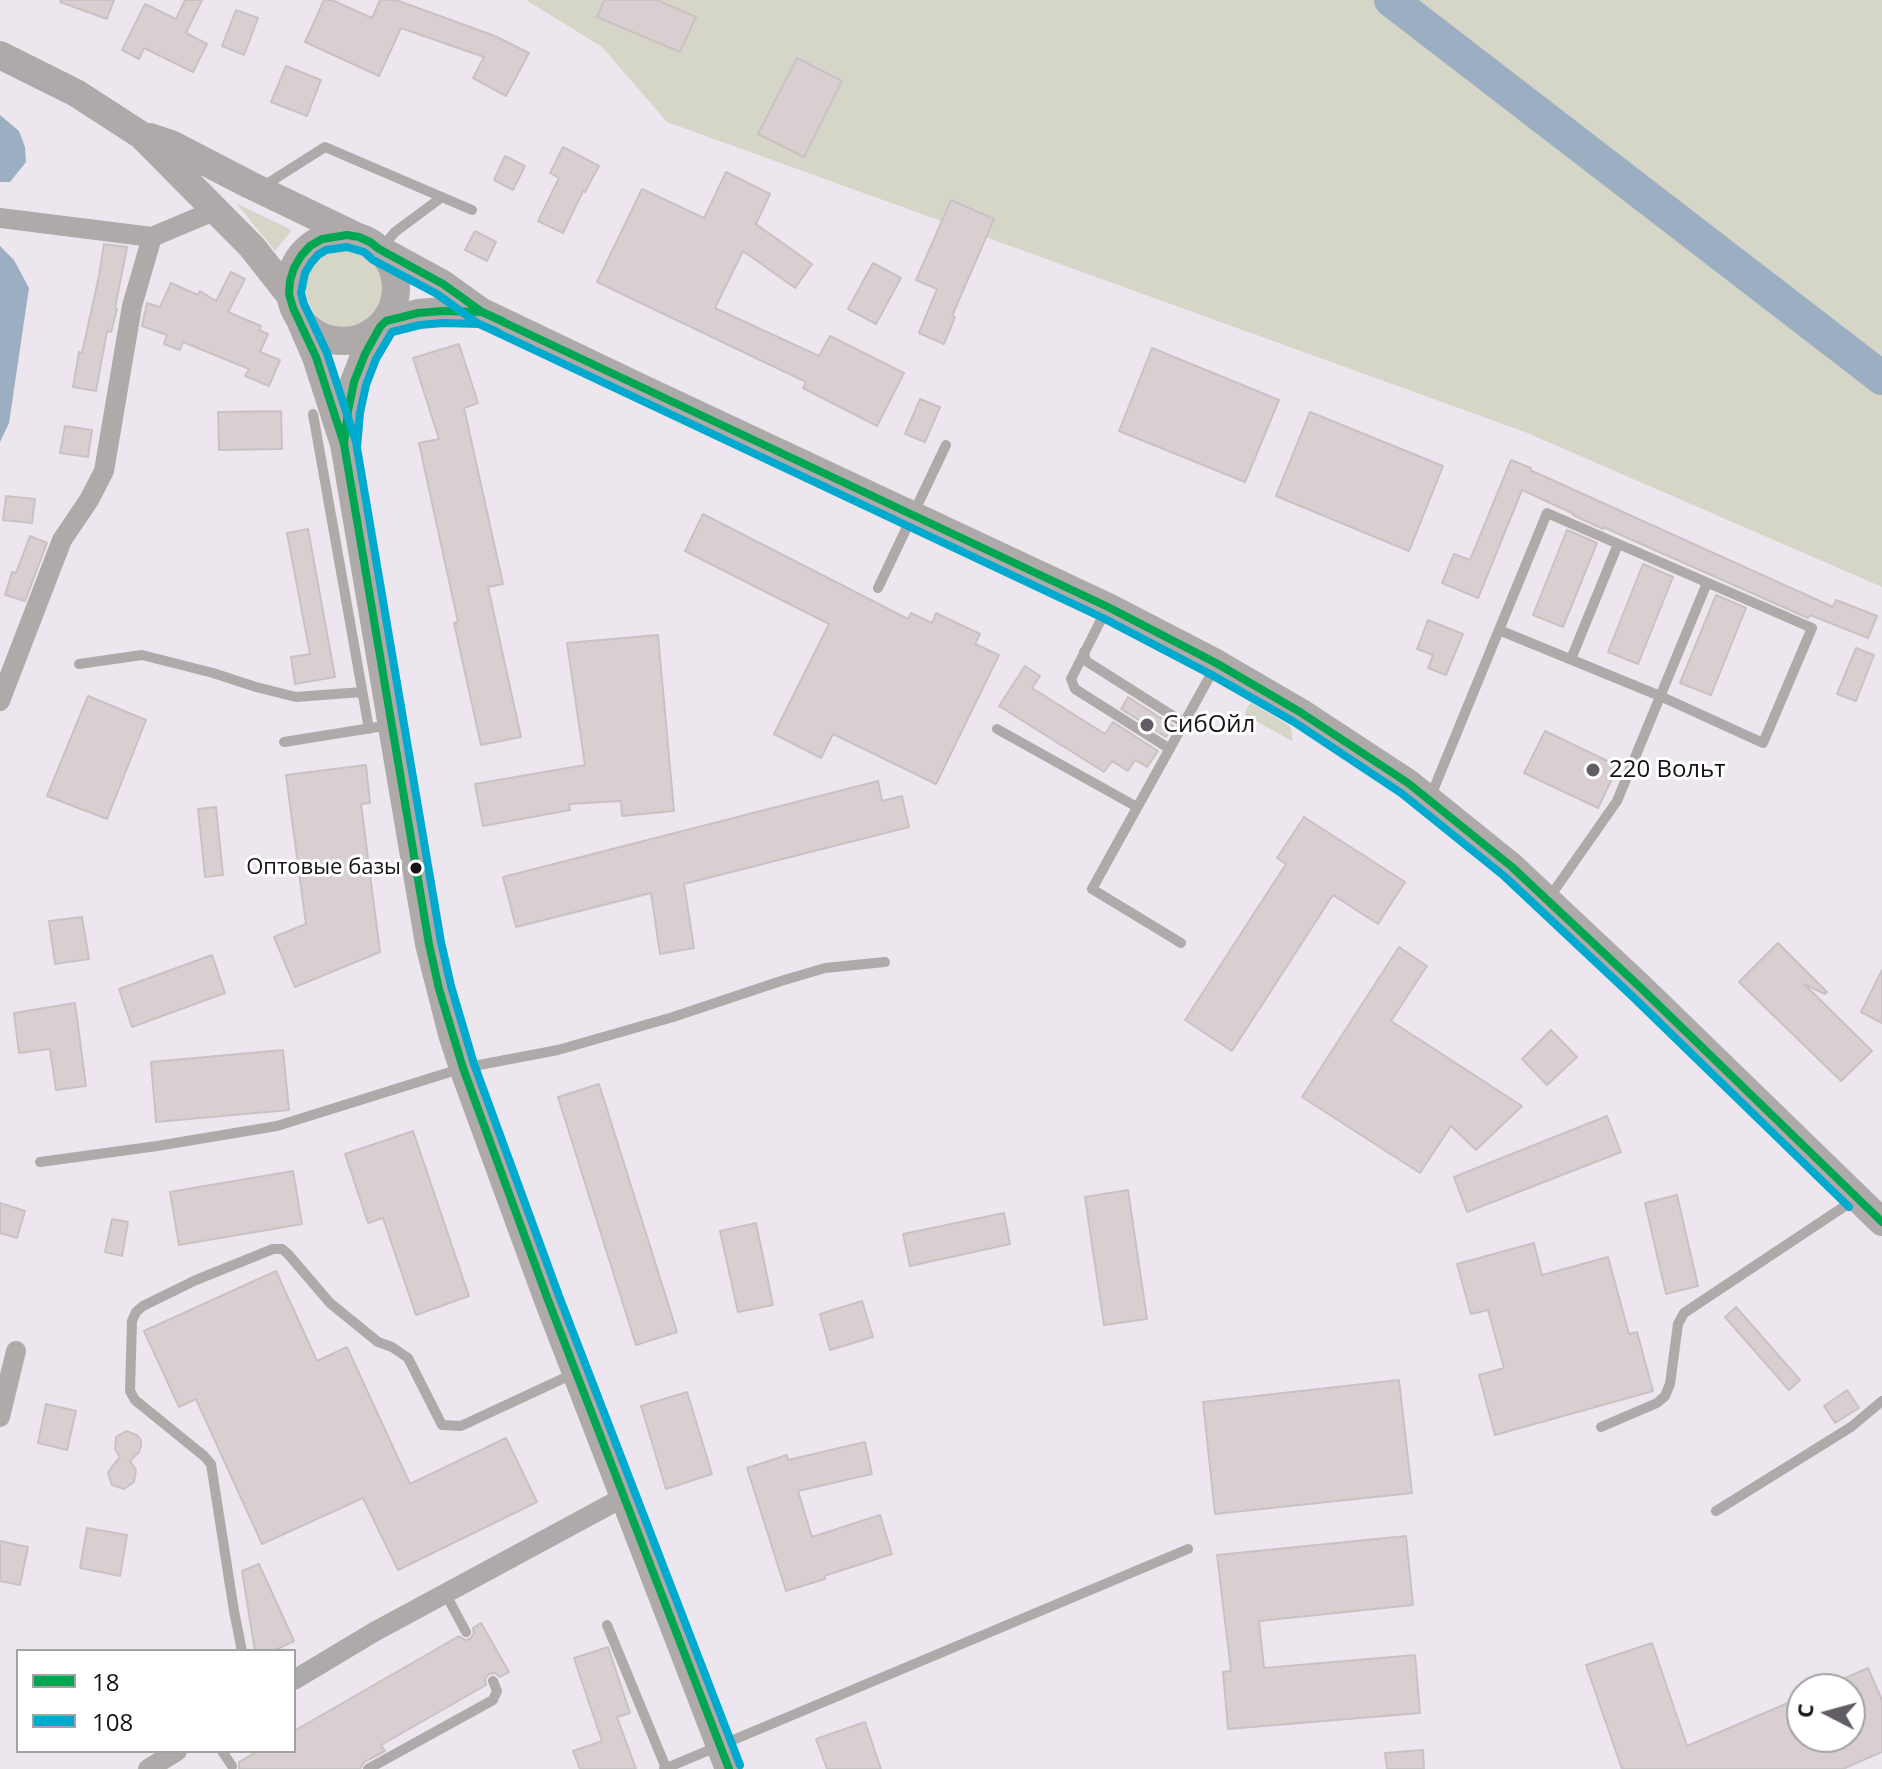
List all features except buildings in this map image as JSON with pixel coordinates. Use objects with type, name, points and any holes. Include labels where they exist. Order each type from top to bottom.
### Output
[{"type":"main road","points":[[0,55],[76,93],[141,135],[252,247],[309,330],[320,337],[346,342],[368,336],[383,324],[418,313],[482,312]]},
{"type":"main road","points":[[141,135],[171,144],[369,243],[443,284],[482,312],[1108,607],[1216,663],[1300,712],[1408,783],[1512,867],[1641,988],[1870,1192],[1882,1222]]},
{"type":"main road","points":[[344,444],[354,382],[365,354],[394,305],[396,280],[387,258],[369,243],[335,236],[310,246],[294,268],[290,281],[294,307],[316,357],[344,444],[380,727],[439,989],[463,1068],[576,1373],[725,1758]]},
{"type":"street","points":[[0,218],[152,237],[216,210]]},
{"type":"street","points":[[0,701],[62,540],[104,471],[132,306],[152,237]]},
{"type":"street","points":[[0,1417],[16,1351]]},
{"type":"street","points":[[296,1679],[374,1632],[624,1497]]},
{"type":"street","points":[[148,1769],[174,1753]]},
{"type":"lane","points":[[258,189],[325,147],[472,210]]},
{"type":"lane","points":[[369,243],[395,232],[442,197]]},
{"type":"lane","points":[[284,742],[380,727],[362,692],[313,414]]},
{"type":"lane","points":[[878,588],[946,445]]},
{"type":"lane","points":[[1429,800],[1547,513],[1812,628],[1763,743],[1660,696],[1499,630]]},
{"type":"lane","points":[[1571,659],[1618,544]]},
{"type":"lane","points":[[1547,901],[1617,801],[1707,583]]},
{"type":"lane","points":[[1108,607],[1071,679],[1075,689],[1170,749]]},
{"type":"lane","points":[[1084,652],[1086,661],[1184,723]]},
{"type":"lane","points":[[79,664],[142,655],[296,697],[362,692]]},
{"type":"lane","points":[[1181,943],[1092,889],[1216,663]]},
{"type":"lane","points":[[997,729],[1137,807]]},
{"type":"lane","points":[[40,1162],[277,1126],[463,1068],[558,1050],[673,1017],[825,968],[885,962]]},
{"type":"lane","points":[[1601,1427],[1657,1403],[1665,1396],[1670,1384],[1678,1324],[1684,1313],[1870,1192]]},
{"type":"lane","points":[[242,1649],[211,1464],[135,1400],[130,1391],[132,1321],[143,1306],[196,1280],[273,1249],[282,1249],[330,1303],[378,1342],[408,1358],[442,1425],[461,1426],[576,1373]]},
{"type":"lane","points":[[1716,1511],[1851,1427],[1882,1401]]},
{"type":"lane","points":[[607,1625],[665,1768],[725,1758],[1188,1549]]},
{"type":"lane","points":[[445,1593],[466,1632]]},
{"type":"lane","points":[[368,1769],[493,1700],[497,1691],[493,1681]]},
{"type":"lane","points":[[223,1753],[232,1766]]},
{"type":"shaded area","points":[[526,0],[1882,0],[1882,587],[1525,432],[667,122],[602,47]]},
{"type":"shaded area","points":[[236,203],[292,230],[275,251]]},
{"type":"shaded area","points":[[345,250],[360,253],[373,261],[381,274],[384,289],[381,304],[373,317],[360,325],[345,328],[330,325],[317,317],[309,304],[306,289],[309,274],[317,261],[330,253]]},
{"type":"shaded area","points":[[1251,703],[1290,726],[1292,741],[1245,715]]},
{"type":"water","points":[[0,115],[19,131],[25,147],[26,162],[10,182],[0,182]]},
{"type":"water","points":[[0,246],[14,260],[29,288],[9,423],[0,442]]},
{"type":"waterway","points":[[1391,0],[1882,378]]},
{"type":"transit line","name":"18","points":[[729,1769],[548,1300],[463,1068],[439,989],[344,444],[316,357],[289,294],[294,268],[301,256],[322,239],[347,235],[370,242],[443,284],[482,312],[1108,607],[1216,663],[1300,712],[1408,783],[1512,867],[1882,1222]]},
{"type":"transit line","name":"108","points":[[740,1765],[559,1296],[474,1064],[451,986],[356,442],[327,353],[301,293],[305,273],[318,255],[326,250],[347,247],[364,252],[373,260],[437,294],[477,323],[1103,618],[1294,722],[1401,793],[1504,876],[1849,1207]]},
{"type":"transit line","name":"18","points":[[345,450],[354,382],[365,354],[386,321],[443,311],[482,312],[502,321]]},
{"type":"transit line","name":"108","points":[[357,448],[366,385],[376,359],[392,332],[443,323],[479,324],[497,332]]},
{"type":"place","name":"СибОйл","points":[[1147,725]]},
{"type":"place","name":"220 Вольт","points":[[1593,770]]},
{"type":"place","name":"Оптовые базы","points":[[416,868]]}]
